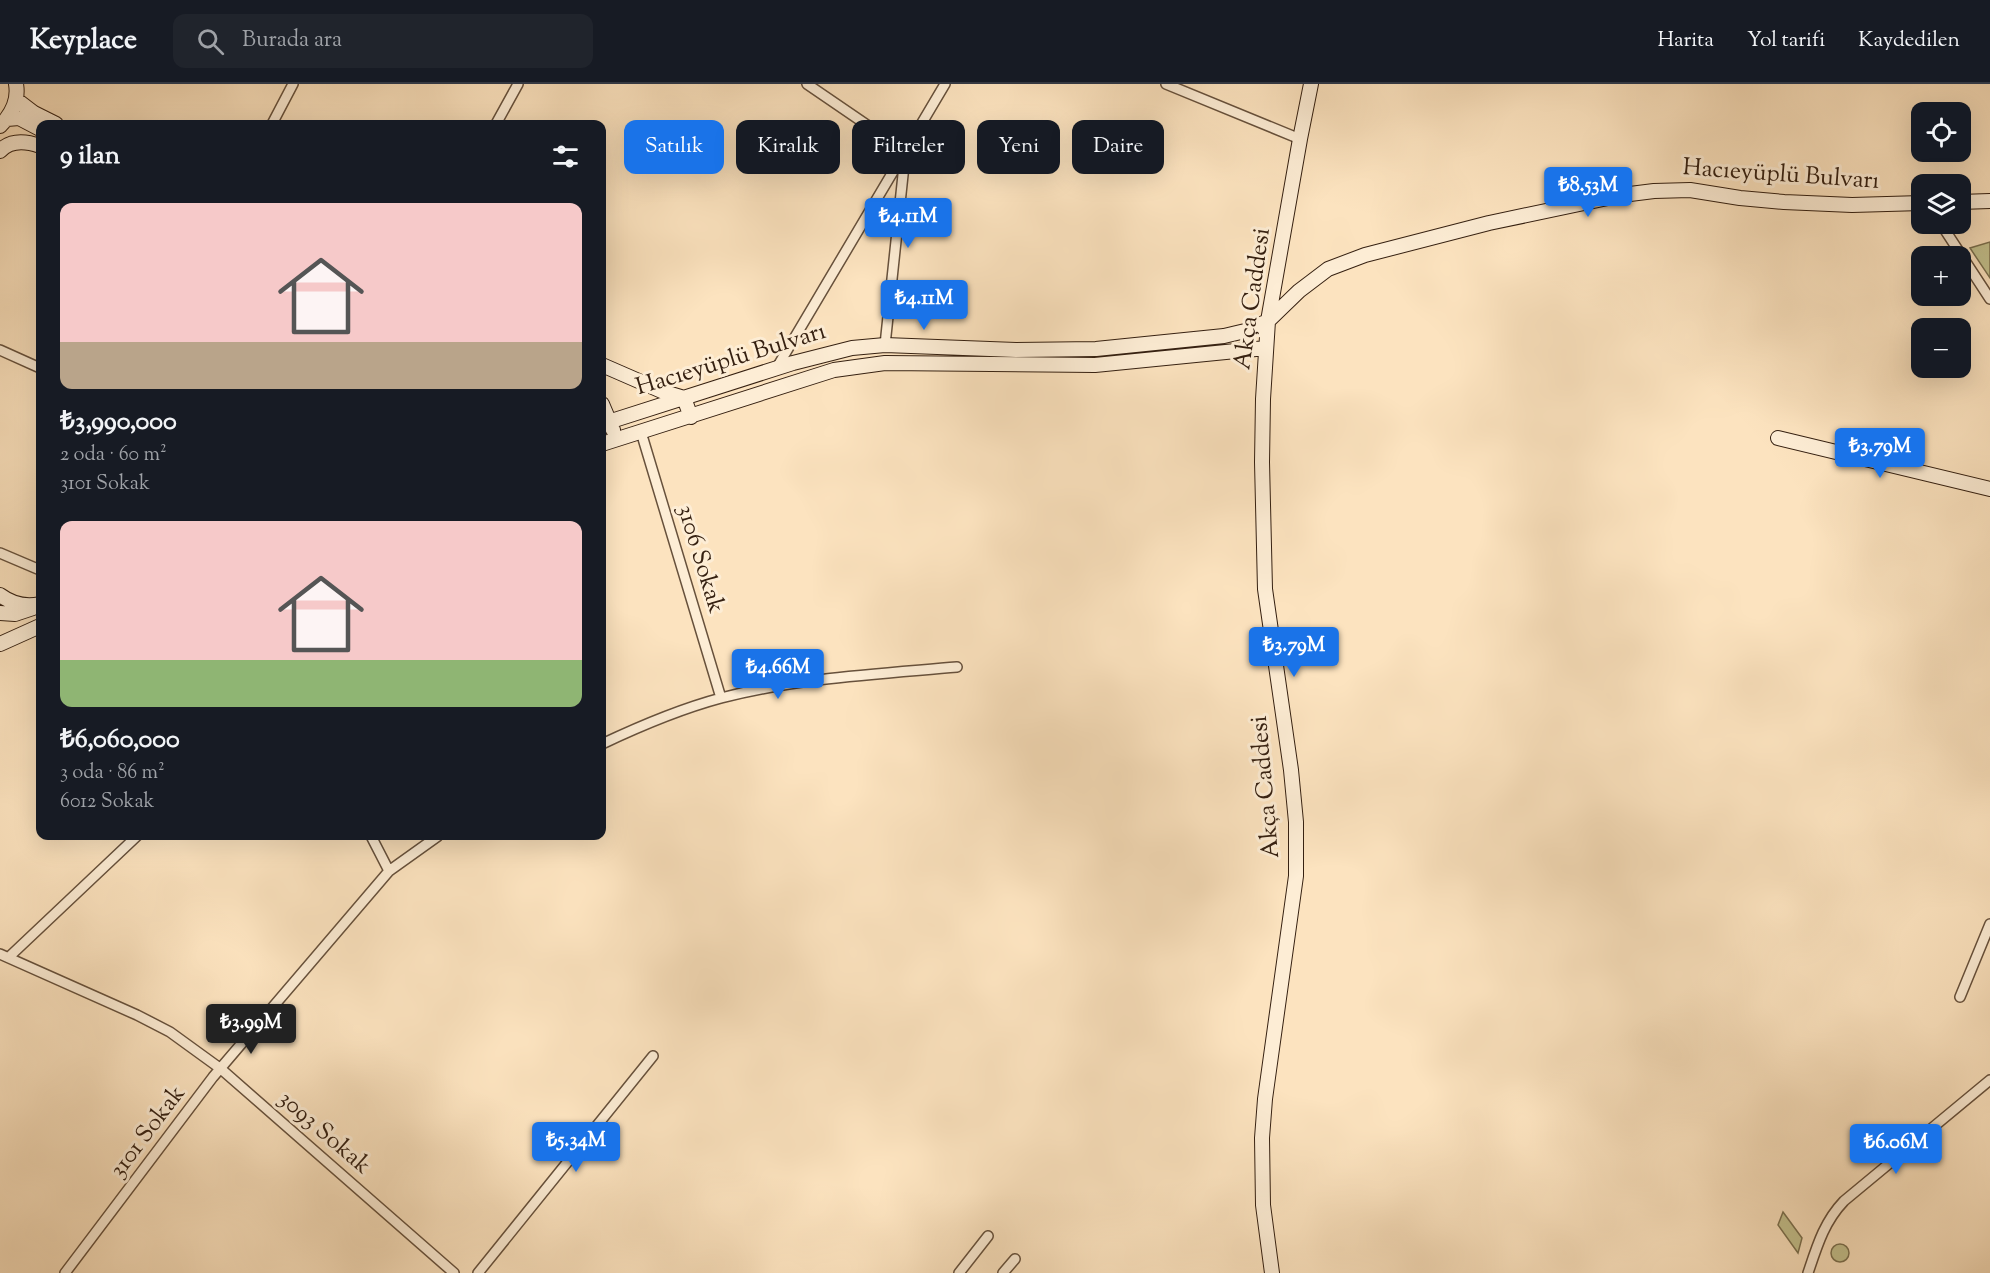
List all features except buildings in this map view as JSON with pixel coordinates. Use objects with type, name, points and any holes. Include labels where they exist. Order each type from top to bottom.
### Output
[{"type":"street","points":[[4,122],[17,100],[16,84]]},
{"type":"street","points":[[274,120],[293,84]]},
{"type":"street","points":[[498,120],[518,84]]},
{"type":"street","points":[[807,84],[860,120]]},
{"type":"street","points":[[924,120],[945,84]]},
{"type":"street","points":[[1166,84],[1300,139]]},
{"type":"street","name":"Akça Caddesi","points":[[1272,1273],[1263,1205],[1262,1138],[1265,1099],[1296,876],[1296,822],[1291,770],[1265,589],[1262,462],[1268,321],[1311,84]]},
{"type":"street","points":[[17,100],[48,120]]},
{"type":"street","points":[[4,122],[19,118],[36,127]]},
{"type":"street","points":[[0,151],[11,143],[21,141],[36,145]]},
{"type":"street","points":[[776,369],[891,174]]},
{"type":"street","points":[[885,345],[903,174]]},
{"type":"street","name":"Hacıeyüplü Bulvarı","points":[[606,423],[832,351],[852,348],[885,345],[1016,350],[1096,349],[1245,332],[1268,321],[1308,283],[1328,269],[1365,255],[1489,223],[1622,195],[1690,190],[1784,202],[1852,205],[1911,203]]},
{"type":"street","points":[[1971,202],[1990,201]]},
{"type":"street","points":[[1948,234],[1990,299]]},
{"type":"street","name":"Hacıeyüplü Bulvarı","points":[[606,443],[834,370],[853,366],[885,363],[1095,365],[1266,348]]},
{"type":"street","points":[[1095,365],[1096,349]]},
{"type":"street","points":[[0,350],[36,366]]},
{"type":"street","points":[[606,367],[664,392],[684,398],[691,417]]},
{"type":"street","points":[[606,424],[616,439]]},
{"type":"street","name":"3106 Sokak","points":[[641,432],[721,698]]},
{"type":"street","points":[[1778,438],[1990,489]]},
{"type":"street","points":[[0,553],[36,568]]},
{"type":"street","points":[[0,596],[18,604],[36,605]]},
{"type":"street","points":[[0,613],[19,613],[36,607]]},
{"type":"street","points":[[0,633],[36,627]]},
{"type":"street","points":[[0,644],[36,628]]},
{"type":"street","points":[[606,742],[666,716],[721,698],[835,678],[957,667]]},
{"type":"street","points":[[5,956],[133,840]]},
{"type":"street","points":[[372,840],[388,871]]},
{"type":"street","name":"3101 Sokak","points":[[65,1273],[221,1069],[388,871],[432,840]]},
{"type":"street","points":[[1960,997],[1990,924]]},
{"type":"street","name":"3093 Sokak","points":[[5,956],[170,1032],[221,1069],[454,1273]]},
{"type":"street","points":[[478,1273],[653,1056]]},
{"type":"street","points":[[1808,1273],[1821,1235],[1834,1211],[1990,1080]]},
{"type":"street","points":[[959,1273],[988,1236]]},
{"type":"street","points":[[1003,1273],[1015,1258]]},
{"type":"shaded area","points":[[1990,242],[1990,278],[1971,250]]},
{"type":"shaded area","points":[[1783,1212],[1802,1238],[1798,1253],[1778,1225]]},
{"type":"shaded area","points":[[1836,1244],[1844,1244],[1849,1249],[1847,1260],[1836,1262],[1831,1257],[1831,1249]]}]
